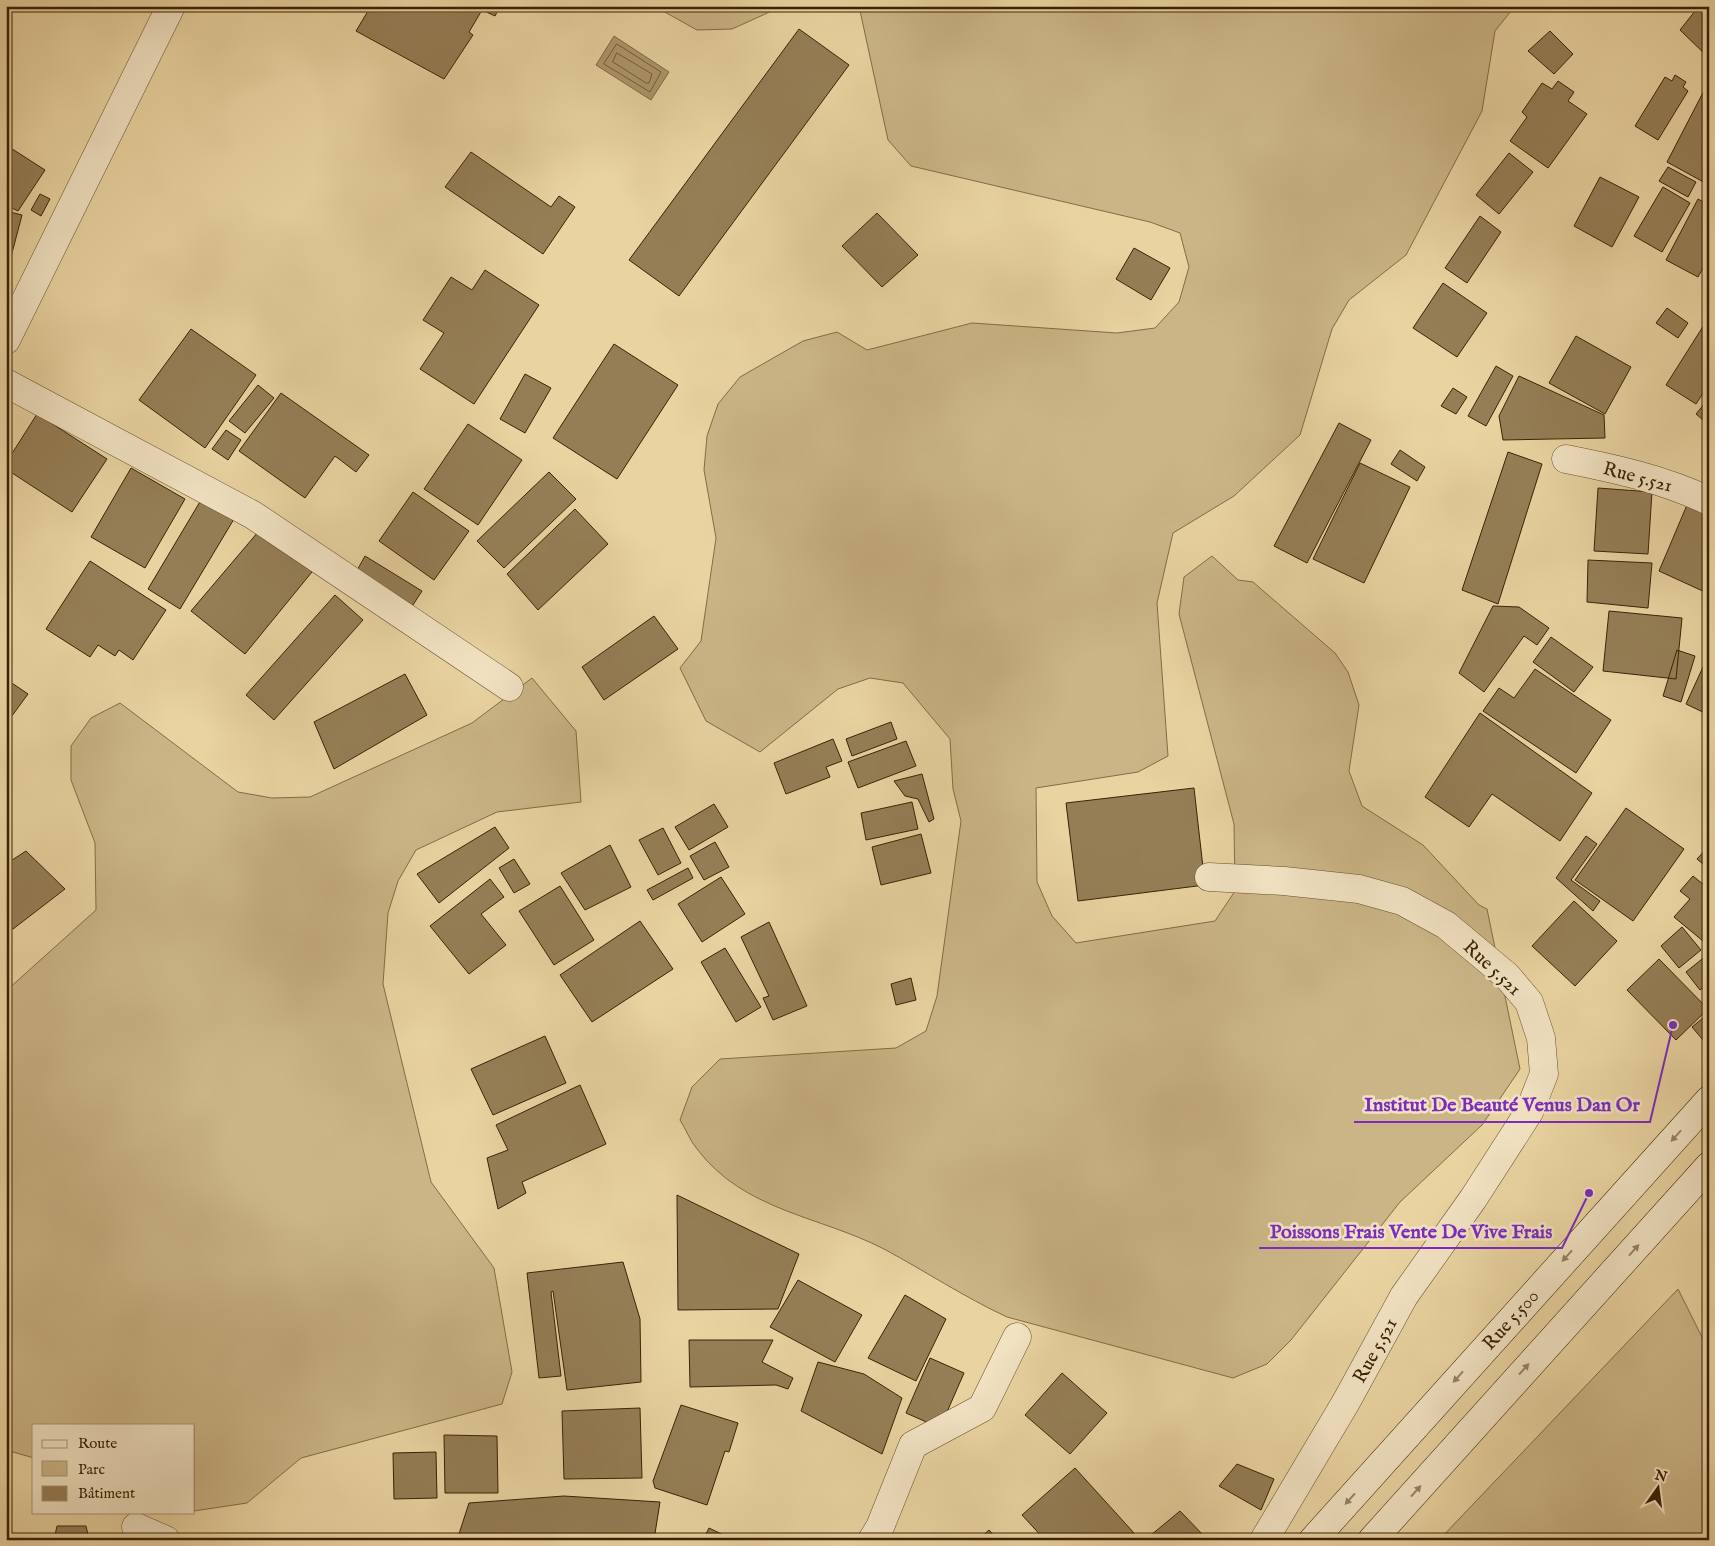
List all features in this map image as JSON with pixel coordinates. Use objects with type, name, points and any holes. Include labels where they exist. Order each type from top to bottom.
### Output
[{"type":"street","points":[[6,340],[171,6]]},
{"type":"street","points":[[6,383],[253,515],[509,687]]},
{"type":"street","name":"Rue 5.521","points":[[1566,459],[1631,472],[1678,486],[1709,501]]},
{"type":"street","name":"Rue 5.521","points":[[1209,877],[1284,881],[1360,889],[1402,901],[1446,925],[1507,976],[1529,1002],[1542,1038],[1544,1074],[1529,1112],[1473,1199],[1404,1296],[1346,1402],[1264,1540]]},
{"type":"street","name":"Rue 5.500","points":[[1313,1540],[1709,1100]]},
{"type":"street","points":[[1372,1540],[1709,1166]]},
{"type":"street","points":[[872,1540],[880,1527],[913,1445],[982,1408],[1017,1337]]},
{"type":"street","points":[[136,1527],[166,1540]]},
{"type":"green space","points":[[654,6],[783,6],[732,29],[697,30]]},
{"type":"green space","points":[[859,6],[1515,6],[1495,31],[1482,111],[1406,255],[1349,300],[1332,329],[1300,435],[1234,496],[1173,533],[1157,603],[1168,756],[1138,772],[1036,788],[1037,882],[1052,916],[1076,943],[1215,921],[1235,891],[1234,824],[1179,614],[1184,577],[1212,556],[1238,580],[1253,582],[1335,653],[1348,672],[1359,705],[1349,771],[1362,806],[1423,845],[1479,905],[1487,909],[1520,1069],[1482,1125],[1400,1202],[1291,1340],[1267,1364],[1233,1378],[1007,1317],[884,1249],[860,1238],[784,1210],[737,1186],[716,1170],[697,1149],[680,1120],[692,1087],[720,1059],[896,1048],[926,1031],[937,996],[961,821],[953,789],[950,739],[903,683],[870,678],[838,689],[760,752],[706,721],[680,668],[701,641],[716,538],[704,470],[707,436],[718,404],[740,377],[803,341],[837,332],[867,350],[972,323],[1117,333],[1155,328],[1179,302],[1189,267],[1180,233],[1150,222],[911,166],[888,140]]},
{"type":"green space","points":[[532,678],[576,731],[581,802],[497,812],[416,850],[398,881],[388,913],[383,984],[431,1182],[494,1268],[512,1372],[502,1404],[301,1458],[247,1503],[195,1511],[195,1424],[32,1424],[32,1457],[6,1450],[6,991],[96,910],[95,843],[71,780],[71,746],[91,718],[120,703],[238,792],[272,798],[310,797],[472,723]]},
{"type":"green space","points":[[1678,1289],[1709,1351],[1709,1540],[1439,1540]]},
{"type":"water","points":[[614,36],[669,72],[651,100],[596,65]]},
{"type":"building","points":[[371,6],[500,6],[495,16],[482,10],[469,32],[473,35],[444,79],[356,31]]},
{"type":"building","points":[[1699,6],[1709,6],[1709,58],[1680,30]]},
{"type":"building","points":[[799,29],[849,65],[679,296],[629,260]]},
{"type":"building","points":[[1550,31],[1573,54],[1554,74],[1528,51]]},
{"type":"building","points":[[1675,75],[1686,82],[1683,87],[1688,91],[1658,140],[1635,126],[1665,77],[1672,81]]},
{"type":"building","points":[[1558,81],[1574,92],[1568,101],[1587,114],[1548,168],[1510,141],[1527,117],[1522,112],[1542,83],[1552,89]]},
{"type":"building","points":[[1709,81],[1709,185],[1667,162]]},
{"type":"building","points":[[6,145],[45,170],[18,211],[6,205]]},
{"type":"building","points":[[471,152],[551,207],[559,196],[575,207],[543,254],[445,187]]},
{"type":"building","points":[[1509,153],[1533,172],[1499,214],[1476,195]]},
{"type":"building","points":[[1668,167],[1696,182],[1688,197],[1659,181]]},
{"type":"building","points":[[1600,177],[1639,197],[1612,247],[1574,226]]},
{"type":"building","points":[[1663,187],[1690,203],[1662,252],[1634,236]]},
{"type":"building","points":[[40,194],[50,199],[41,216],[31,210]]},
{"type":"building","points":[[1698,199],[1709,205],[1709,257],[1698,277],[1666,260]]},
{"type":"building","points":[[6,211],[22,215],[6,276]]},
{"type":"building","points":[[877,213],[918,255],[882,287],[842,246]]},
{"type":"building","points":[[1480,216],[1501,232],[1467,283],[1445,268]]},
{"type":"building","points":[[1134,248],[1170,268],[1151,300],[1116,279]]},
{"type":"building","points":[[485,270],[539,305],[474,404],[420,369],[444,333],[423,320],[451,277],[472,290]]},
{"type":"building","points":[[1443,283],[1487,313],[1457,357],[1413,328]]},
{"type":"building","points":[[1667,308],[1688,323],[1678,338],[1656,323]]},
{"type":"building","points":[[1709,317],[1709,384],[1696,404],[1666,385]]},
{"type":"building","points":[[191,329],[256,375],[205,448],[139,400]]},
{"type":"building","points":[[1576,336],[1631,367],[1605,414],[1549,383]]},
{"type":"building","points":[[614,344],[678,385],[617,479],[553,438]]},
{"type":"building","points":[[1496,366],[1513,376],[1486,426],[1468,416]]},
{"type":"building","points":[[525,374],[551,388],[525,433],[500,419]]},
{"type":"building","points":[[1519,376],[1604,415],[1605,438],[1503,440],[1499,416]]},
{"type":"building","points":[[258,385],[274,398],[245,433],[229,421]]},
{"type":"building","points":[[1453,388],[1467,397],[1456,414],[1441,406]]},
{"type":"building","points":[[281,393],[369,455],[356,472],[335,456],[305,498],[239,451]]},
{"type":"building","points":[[1709,398],[1709,425],[1696,414]]},
{"type":"building","points":[[37,414],[107,459],[72,512],[6,469],[6,463]]},
{"type":"building","points":[[1339,423],[1371,440],[1307,563],[1274,546]]},
{"type":"building","points":[[468,424],[522,460],[478,525],[424,489]]},
{"type":"building","points":[[226,430],[241,440],[228,460],[212,449]]},
{"type":"building","points":[[1400,450],[1425,467],[1417,481],[1391,464]]},
{"type":"building","points":[[1508,452],[1542,464],[1498,604],[1462,590]]},
{"type":"building","points":[[1360,463],[1410,487],[1364,583],[1313,559]]},
{"type":"building","points":[[131,468],[185,499],[145,568],[91,537]]},
{"type":"building","points":[[549,472],[576,499],[504,568],[477,541]]},
{"type":"building","points":[[1598,488],[1652,492],[1648,554],[1594,551]]},
{"type":"building","points":[[413,492],[469,531],[434,580],[379,541]]},
{"type":"building","points":[[204,495],[237,514],[180,609],[148,589]]},
{"type":"building","points":[[1687,505],[1709,514],[1707,593],[1659,571]]},
{"type":"building","points":[[575,509],[608,544],[538,610],[507,574]]},
{"type":"building","points":[[264,525],[316,567],[245,654],[191,611]]},
{"type":"building","points":[[365,556],[422,591],[411,608],[355,574]]},
{"type":"building","points":[[1588,560],[1652,563],[1648,608],[1587,602]]},
{"type":"building","points":[[90,561],[166,610],[133,660],[119,650],[115,656],[98,645],[90,657],[46,629]]},
{"type":"building","points":[[335,595],[363,620],[274,720],[246,695]]},
{"type":"building","points":[[1493,606],[1519,607],[1549,628],[1537,645],[1524,636],[1484,692],[1459,673]]},
{"type":"building","points":[[1609,611],[1682,618],[1676,679],[1603,671]]},
{"type":"building","points":[[654,616],[678,649],[604,700],[582,667]]},
{"type":"building","points":[[1551,637],[1593,667],[1574,692],[1533,662]]},
{"type":"building","points":[[1677,650],[1695,656],[1681,702],[1663,696]]},
{"type":"building","points":[[1709,654],[1709,715],[1686,704]]},
{"type":"building","points":[[1535,669],[1611,720],[1576,773],[1483,711],[1499,688],[1514,698]]},
{"type":"building","points":[[405,674],[427,715],[334,769],[314,722]]},
{"type":"building","points":[[6,679],[28,694],[6,724]]},
{"type":"building","points":[[1480,713],[1592,793],[1560,841],[1492,794],[1469,827],[1425,797]]},
{"type":"building","points":[[891,722],[897,739],[852,756],[846,739]]},
{"type":"building","points":[[833,739],[842,761],[826,767],[830,777],[786,794],[774,763]]},
{"type":"building","points":[[906,741],[916,766],[858,788],[848,762]]},
{"type":"building","points":[[922,774],[934,819],[929,822],[918,799],[905,796],[894,781]]},
{"type":"building","points":[[1194,788],[1205,885],[1078,901],[1066,803]]},
{"type":"building","points":[[912,802],[918,829],[866,840],[861,813]]},
{"type":"building","points":[[714,804],[728,827],[689,850],[675,827]]},
{"type":"building","points":[[1626,808],[1684,849],[1633,921],[1575,880]]},
{"type":"building","points":[[495,827],[509,848],[439,903],[417,874]]},
{"type":"building","points":[[663,828],[681,863],[658,875],[639,840]]},
{"type":"building","points":[[921,834],[931,873],[881,885],[872,847]]},
{"type":"building","points":[[1586,836],[1597,844],[1571,880],[1600,901],[1593,911],[1556,878]]},
{"type":"building","points":[[715,842],[729,867],[704,880],[690,856]]},
{"type":"building","points":[[610,845],[631,887],[585,910],[561,873]]},
{"type":"building","points":[[1709,846],[1709,869],[1697,859]]},
{"type":"building","points":[[26,851],[65,889],[13,929],[6,921],[6,864]]},
{"type":"building","points":[[514,859],[530,884],[514,893],[499,868]]},
{"type":"building","points":[[688,868],[693,878],[653,900],[647,890]]},
{"type":"building","points":[[1693,876],[1709,889],[1709,946],[1674,917],[1690,899],[1680,891]]},
{"type":"building","points":[[721,877],[745,914],[702,942],[678,904]]},
{"type":"building","points":[[490,879],[504,897],[481,914],[506,945],[469,974],[430,926]]},
{"type":"building","points":[[560,886],[594,940],[554,965],[519,911]]},
{"type":"building","points":[[1574,901],[1617,941],[1575,986],[1532,946]]},
{"type":"building","points":[[640,921],[673,969],[592,1022],[560,975]]},
{"type":"building","points":[[769,922],[807,1006],[773,1020],[763,998],[769,996],[741,937]]},
{"type":"building","points":[[1682,927],[1701,950],[1679,968],[1661,946]]},
{"type":"building","points":[[725,948],[761,1007],[736,1022],[701,962]]},
{"type":"building","points":[[1707,955],[1709,983],[1700,990],[1686,972]]},
{"type":"building","points":[[1659,959],[1708,1009],[1676,1040],[1627,990]]},
{"type":"building","points":[[911,978],[916,1000],[896,1005],[891,984]]},
{"type":"building","points":[[1709,1013],[1709,1035],[1703,1040],[1692,1027]]},
{"type":"building","points":[[545,1036],[566,1083],[493,1115],[471,1069]]},
{"type":"building","points":[[580,1085],[606,1144],[522,1182],[526,1193],[498,1209],[487,1158],[508,1150],[496,1125]]},
{"type":"building","points":[[677,1195],[799,1254],[778,1309],[678,1310]]},
{"type":"building","points":[[623,1262],[640,1319],[641,1382],[567,1390],[553,1291],[551,1292],[561,1376],[539,1378],[527,1273]]},
{"type":"building","points":[[798,1280],[862,1315],[835,1362],[770,1327]]},
{"type":"building","points":[[905,1295],[946,1319],[916,1381],[868,1358]]},
{"type":"building","points":[[689,1340],[773,1340],[762,1362],[793,1378],[788,1389],[776,1385],[690,1387]]},
{"type":"building","points":[[930,1358],[964,1373],[940,1428],[906,1413]]},
{"type":"building","points":[[818,1362],[864,1374],[902,1398],[882,1454],[801,1411]]},
{"type":"building","points":[[1062,1373],[1107,1413],[1070,1454],[1025,1415]]},
{"type":"building","points":[[681,1405],[738,1423],[729,1452],[725,1451],[707,1505],[655,1488],[653,1481]]},
{"type":"building","points":[[640,1408],[642,1478],[564,1479],[562,1411]]},
{"type":"building","points":[[444,1435],[497,1436],[498,1493],[445,1493]]},
{"type":"building","points":[[436,1452],[437,1498],[394,1499],[393,1453]]},
{"type":"building","points":[[1237,1464],[1274,1479],[1261,1510],[1219,1486]]},
{"type":"building","points":[[1075,1468],[1134,1533],[1127,1540],[1045,1540],[1022,1515]]},
{"type":"building","points":[[564,1496],[660,1502],[654,1540],[457,1540],[469,1503]]},
{"type":"building","points":[[1180,1511],[1205,1537],[1203,1540],[1145,1540]]},
{"type":"building","points":[[57,1526],[86,1526],[89,1539],[54,1540]]},
{"type":"building","points":[[709,1528],[734,1540],[703,1540]]},
{"type":"building","points":[[989,1530],[998,1540],[978,1540]]},
{"type":"place","name":"Institut De Beauté Venus Dan Or","points":[[1673,1025]]},
{"type":"place","name":"Poissons Frais Vente De Vive Frais","points":[[1589,1193]]}]
